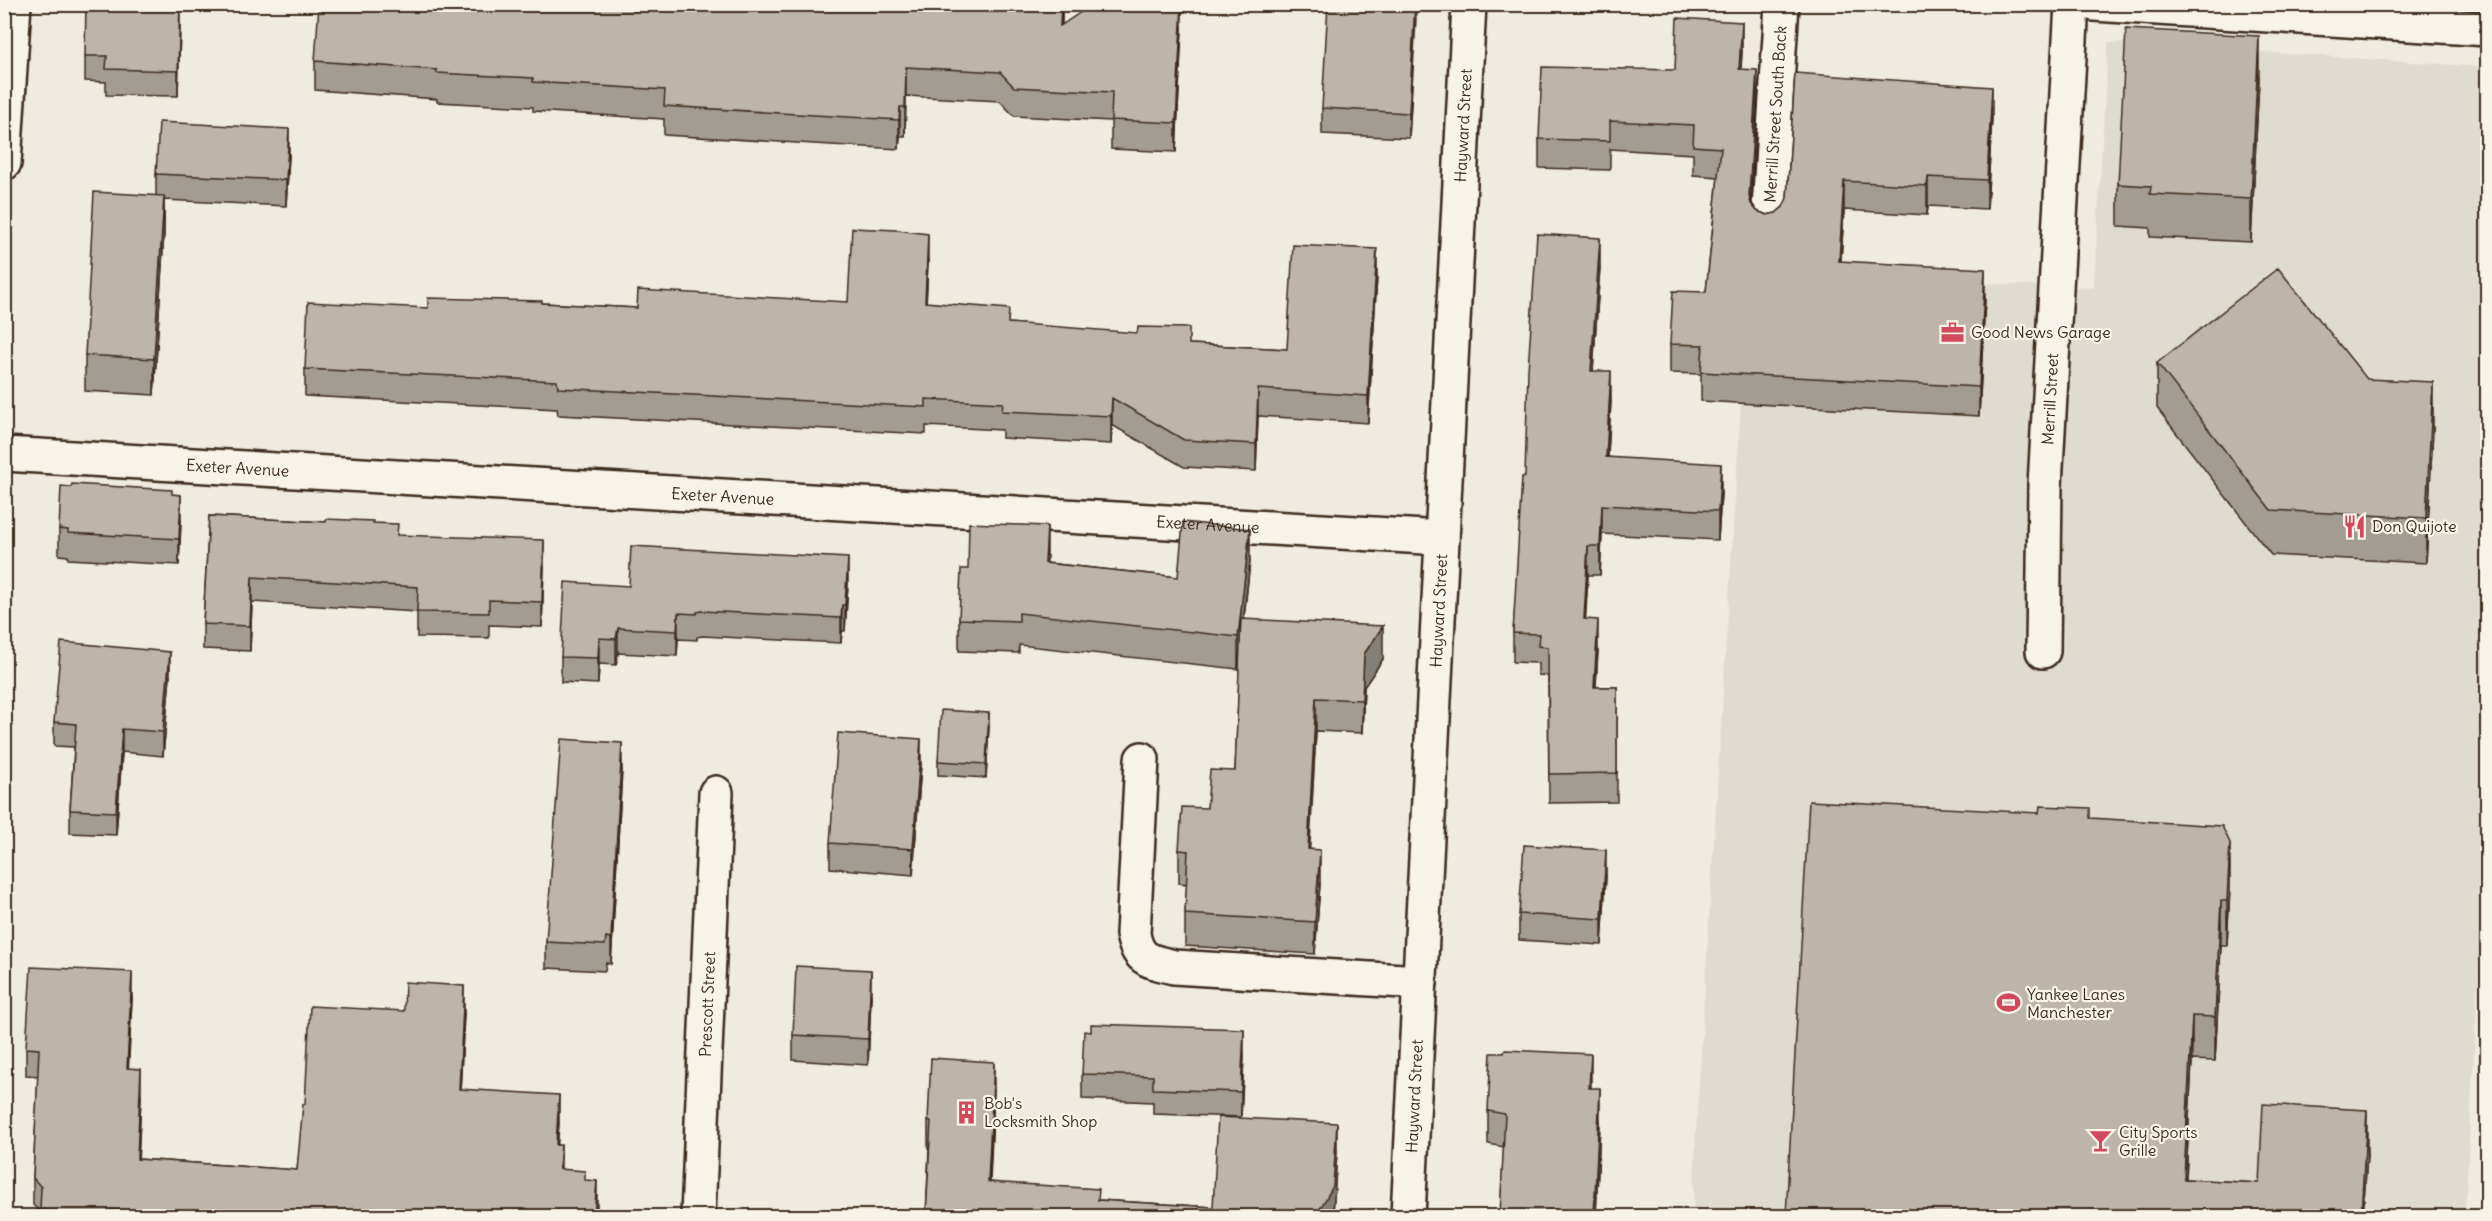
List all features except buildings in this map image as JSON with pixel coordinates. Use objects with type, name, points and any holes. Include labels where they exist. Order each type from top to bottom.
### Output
[{"type":"street","points":[[4,163],[6,98],[14,4]]},
{"type":"street","name":"Hayward Street","points":[[1408,1216],[1469,4]]},
{"type":"street","name":"Merrill Street South Back","points":[[1768,225],[1782,4]]},
{"type":"street","name":"Merrill Street","points":[[2043,651],[2045,485],[2072,4]]},
{"type":"street","points":[[2094,4],[2297,10],[2487,29]]},
{"type":"street","name":"Exeter Avenue","points":[[4,454],[1442,538]]},
{"type":"street","points":[[1142,759],[1133,933],[1136,949],[1147,960],[1174,968],[1420,982]]},
{"type":"street","name":"Prescott Street","points":[[698,1216],[716,793]]},
{"type":"shaded area","points":[[2108,42],[2487,67],[2488,799],[2465,1216],[1693,1216],[1696,1130],[1749,274],[2094,288]]},
{"type":"place","name":"Good News Garage","points":[[1953,332]]},
{"type":"place","name":"Don Quijote","points":[[2354,526]]},
{"type":"place","name":"Yankee Lanes Manchester","points":[[2009,1003]]},
{"type":"place","name":"Bob's Locksmith Shop","points":[[966,1112]]},
{"type":"place","name":"City Sports Grille","points":[[2101,1141]]}]
